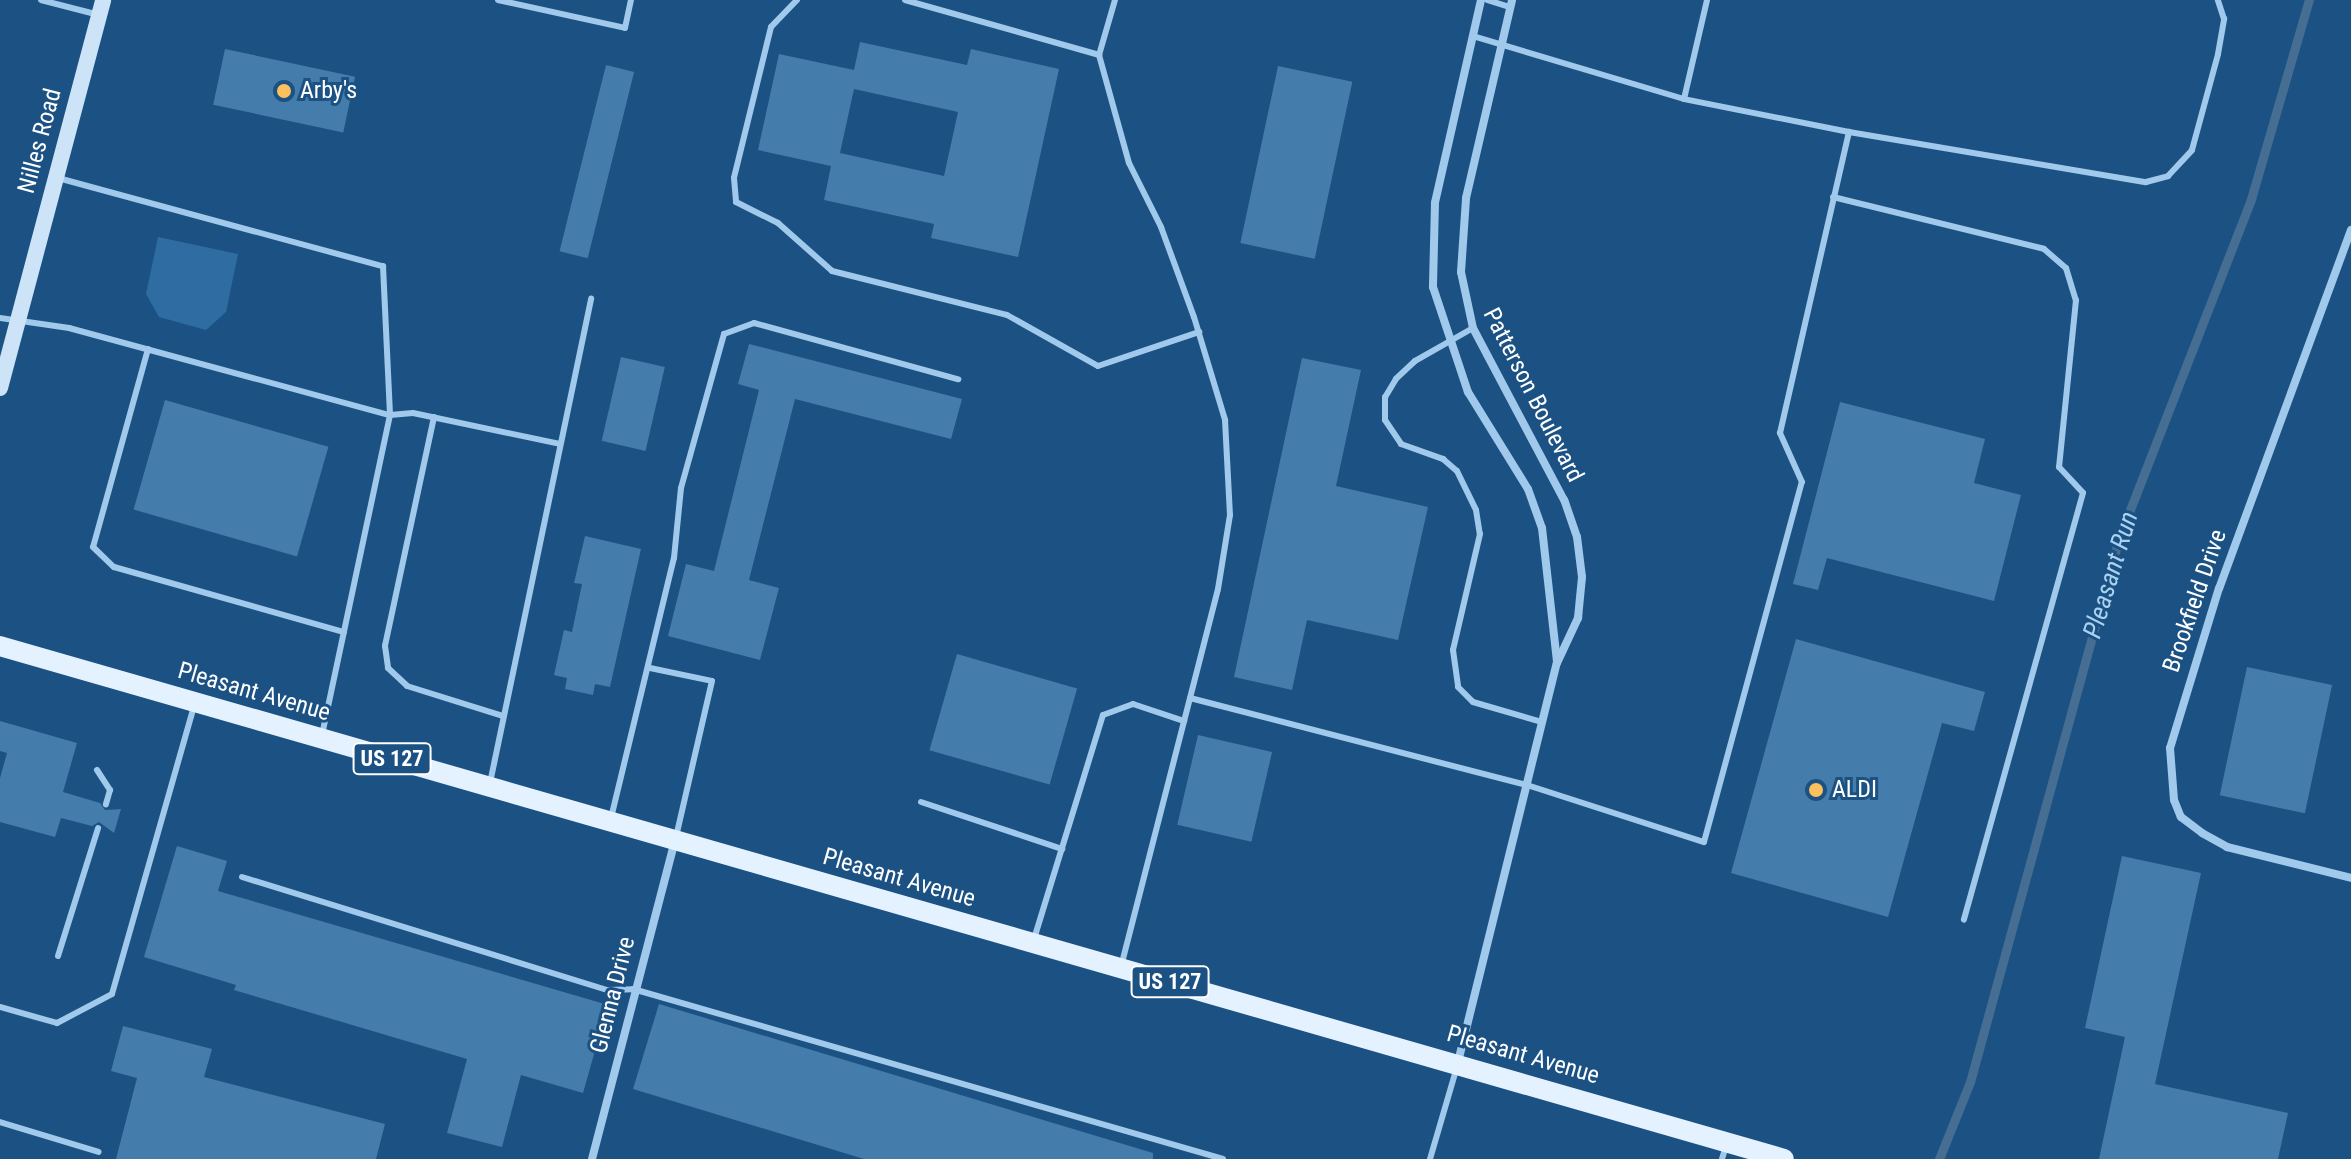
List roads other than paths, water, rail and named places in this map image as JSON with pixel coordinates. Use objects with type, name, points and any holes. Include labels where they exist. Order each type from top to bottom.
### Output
[{"type":"main road","name":"Pleasant Avenue","points":[[0,646],[1458,1063],[1724,1151],[1784,1159]]},
{"type":"street","name":"Patterson Boulevard","points":[[1484,0],[1435,203],[1430,253],[1448,340],[1468,392],[1528,489],[1542,528],[1557,663]]},
{"type":"street","name":"Patterson Boulevard","points":[[1458,1063],[1557,663],[1578,618],[1582,577],[1577,537],[1564,500],[1473,328],[1465,303],[1461,238],[1511,4]]},
{"type":"street","name":"Nilles Road","points":[[0,388],[101,8]]},
{"type":"street","name":"Brookfield Drive","points":[[2351,230],[2219,588],[2170,748],[2174,800],[2181,817],[2202,833],[2227,847],[2351,878]]},
{"type":"street","name":"Glenna Drive","points":[[592,1159],[633,989],[675,840]]},
{"type":"lane","points":[[41,0],[101,8]]},
{"type":"lane","points":[[498,0],[625,28],[631,0]]},
{"type":"lane","points":[[797,0],[771,27],[734,178],[736,202],[778,223],[832,271],[1007,315],[1098,366],[1199,332]]},
{"type":"lane","points":[[905,0],[1099,55]]},
{"type":"lane","points":[[1115,0],[1099,55],[1129,163],[1161,227],[1199,332],[1225,420],[1230,515],[1218,589],[1121,968]]},
{"type":"lane","points":[[1484,0],[1511,4]]},
{"type":"lane","points":[[1684,99],[1707,0]]},
{"type":"lane","points":[[1473,36],[1684,99],[1849,132],[2146,182],[2168,176],[2192,150],[2218,54],[2224,19],[2218,0]]},
{"type":"lane","points":[[1190,698],[1527,785],[1704,842],[1802,482],[1780,433],[1849,132]]},
{"type":"lane","points":[[56,178],[383,266],[390,415],[321,738]]},
{"type":"lane","points":[[1833,197],[2044,249],[2066,268],[2076,300],[2059,467],[2083,493],[1964,920]]},
{"type":"lane","points":[[489,787],[591,298]]},
{"type":"lane","points":[[0,318],[17,323],[69,328],[390,415],[434,417],[560,444]]},
{"type":"lane","points":[[610,821],[650,668],[674,558],[681,488],[724,334],[754,323],[958,379]]},
{"type":"lane","points":[[1473,328],[1448,340],[1396,379],[1385,397],[1385,420],[1401,444],[1443,459],[1457,471],[1476,510],[1480,534],[1453,650],[1458,687],[1473,702],[1542,722]]},
{"type":"lane","points":[[148,349],[93,547],[114,567],[344,632]]},
{"type":"lane","points":[[434,417],[385,646],[388,668],[407,686],[503,716]]},
{"type":"lane","points":[[650,668],[712,681],[675,840]]},
{"type":"lane","points":[[0,1007],[57,1023],[112,994],[195,702]]},
{"type":"lane","points":[[1033,943],[1103,715],[1133,704],[1184,721]]},
{"type":"lane","points":[[97,770],[110,790],[106,804]]},
{"type":"lane","points":[[921,802],[1062,849]]},
{"type":"lane","points":[[58,956],[98,828]]},
{"type":"lane","points":[[242,877],[608,990],[633,989],[1223,1159]]},
{"type":"lane","points":[[1430,1159],[1458,1063]]},
{"type":"lane","points":[[0,1122],[99,1152]]},
{"type":"waterway","name":"Pleasant Run","points":[[1939,1159],[1970,1082],[2119,538],[2251,199],[2309,0]]},
{"type":"place","name":"Arby's","points":[[284,91]]},
{"type":"place","name":"ALDI","points":[[1816,790]]}]
